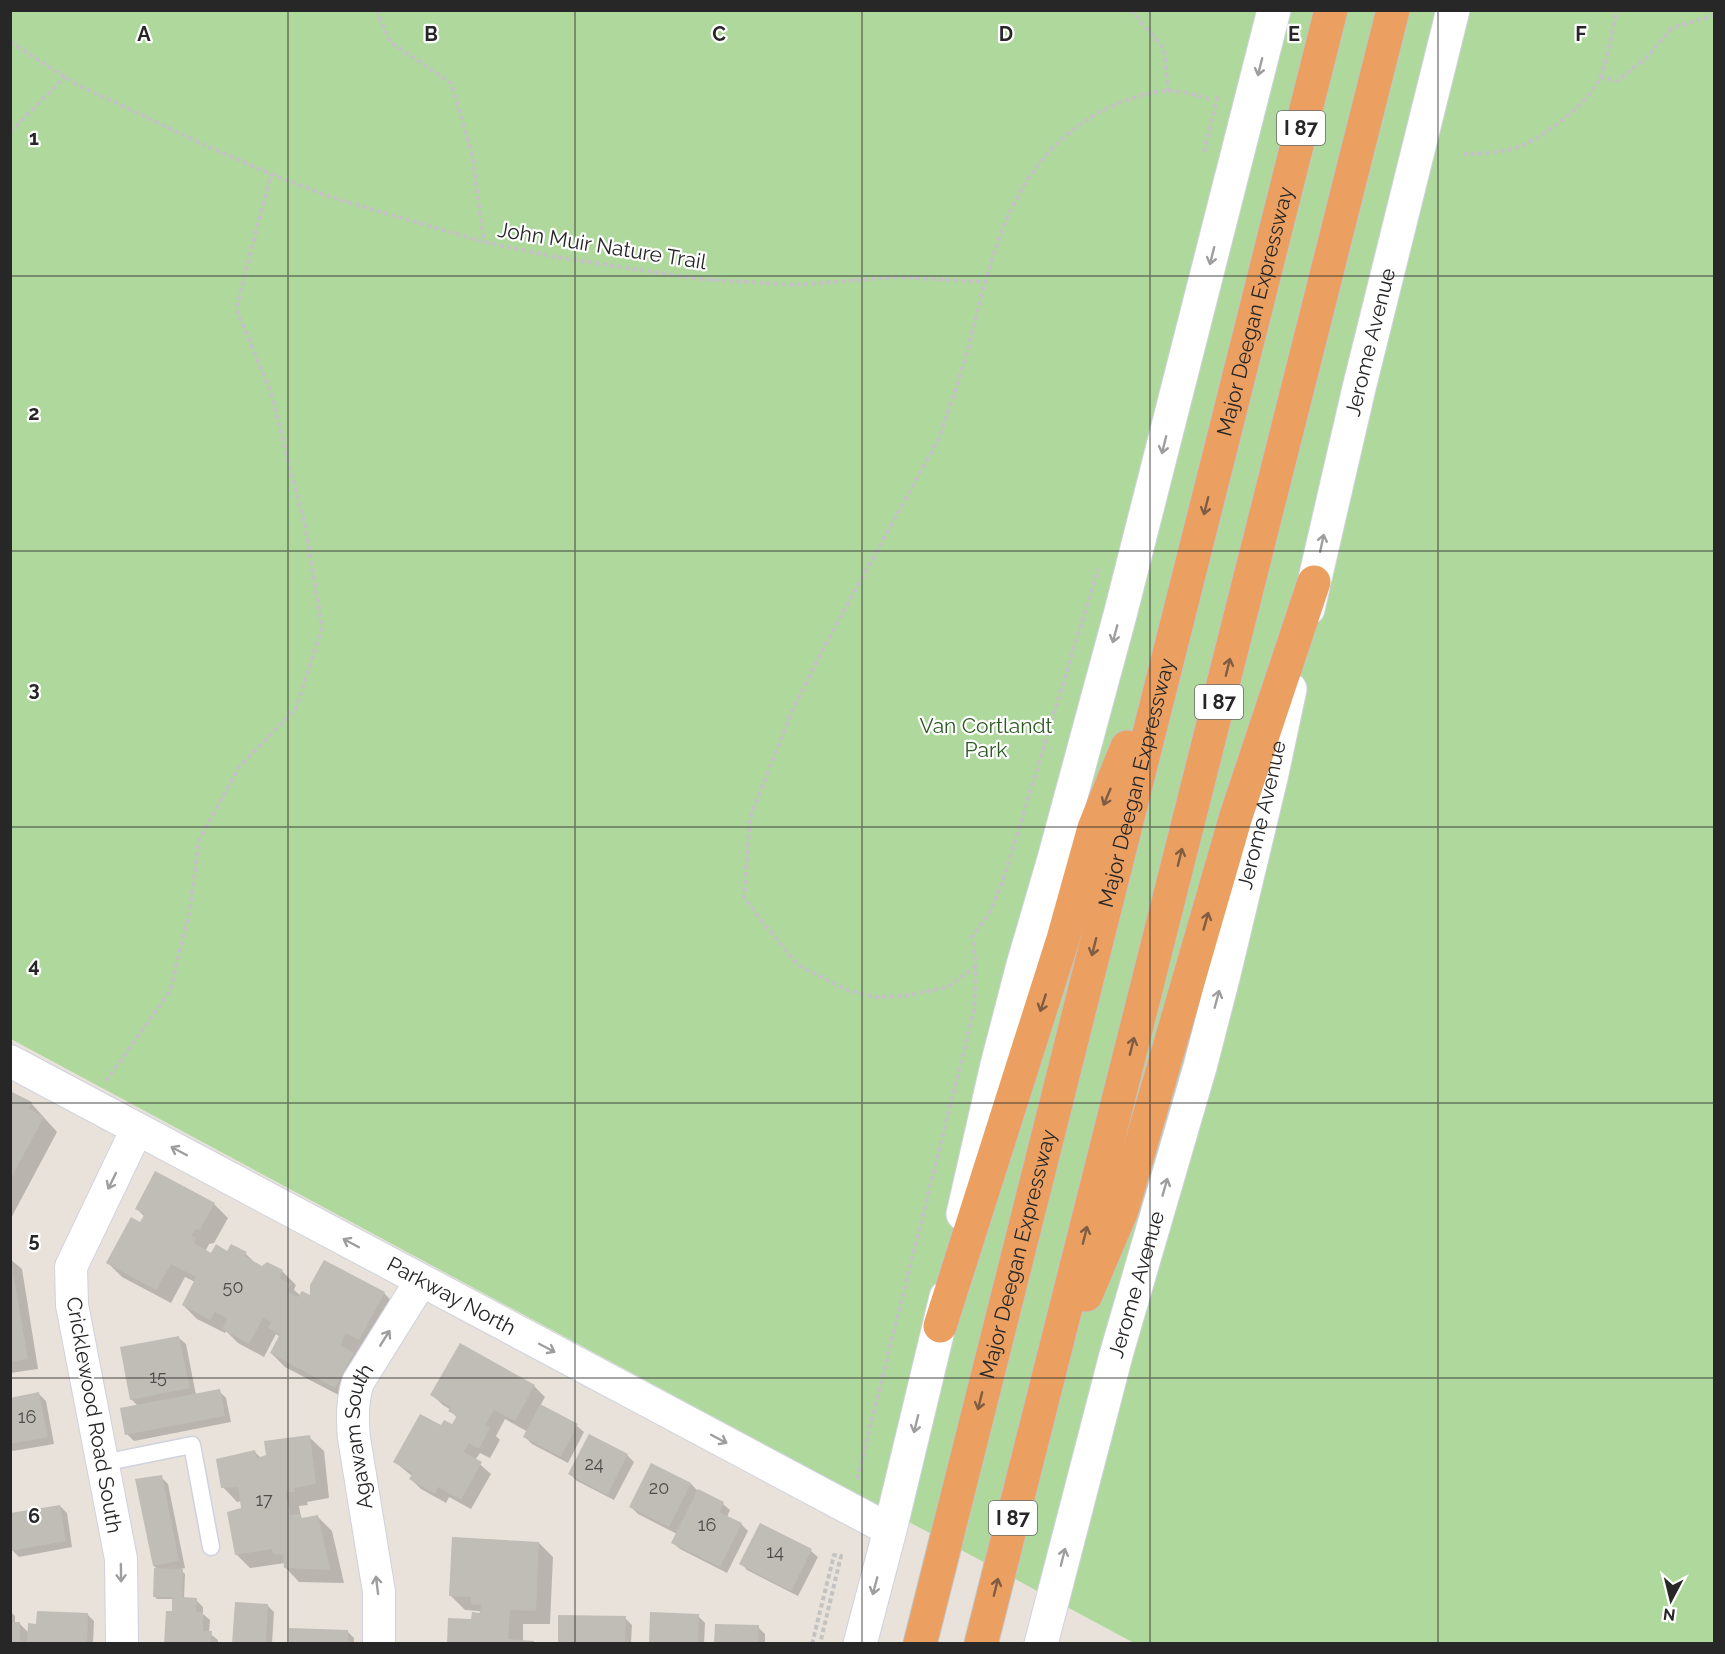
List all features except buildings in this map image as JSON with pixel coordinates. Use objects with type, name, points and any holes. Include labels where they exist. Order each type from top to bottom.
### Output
[{"type":"highway","name":"Major Deegan Expressway","points":[[920,1644],[1331,10]]},
{"type":"highway","name":"I 87","points":[[981,1644],[1393,10]]},
{"type":"highway","points":[[1045,1393],[1122,1210],[1236,816],[1314,582]]},
{"type":"highway","points":[[940,1326],[1063,939],[1094,828],[1170,646]]},
{"type":"main road","points":[[860,1644],[891,1530],[940,1326],[997,1065],[1123,604],[1274,10]]},
{"type":"main road","name":"Jerome Avenue","points":[[1045,1629],[1116,1355],[1200,1066],[1220,989],[1271,778],[1359,388],[1454,10]]},
{"type":"street","name":"Parkway North","points":[[10,1061],[891,1530]]},
{"type":"street","name":"Cricklewood Road South","points":[[122,1644],[121,1559],[72,1305],[71,1267],[137,1129]]},
{"type":"street","name":"Agawam South","points":[[379,1644],[379,1592],[354,1438],[352,1414],[354,1393],[358,1382],[421,1281]]},
{"type":"lane","points":[[103,1463],[192,1445],[211,1547]]},
{"type":"path","name":"John Muir Nature Trail","points":[[376,10],[390,42],[450,83],[471,154],[484,242],[556,257],[699,279],[794,285],[898,277],[984,282]]},
{"type":"path","points":[[1131,10],[1164,50],[1168,91]]},
{"type":"path","points":[[1463,154],[1510,150],[1529,142],[1581,104],[1600,77],[1617,10]]},
{"type":"path","points":[[1600,77],[1617,81],[1646,58],[1672,28],[1714,15]]},
{"type":"path","points":[[10,42],[65,77],[208,147],[271,174],[330,197],[484,242]]},
{"type":"path","points":[[10,132],[65,77]]},
{"type":"path","points":[[976,966],[948,987],[904,996],[876,997],[847,990],[798,965],[744,897],[750,818],[792,711],[825,645],[938,440],[954,394],[984,282],[1001,233],[1021,188],[1059,140],[1109,107],[1135,97],[1168,91],[1192,94],[1212,100]]},
{"type":"path","points":[[1202,159],[1219,94]]},
{"type":"path","points":[[90,1103],[170,991],[190,909],[199,840],[239,768],[296,708],[322,628],[304,525],[270,390],[236,309],[271,174]]},
{"type":"path","points":[[850,1508],[974,1010],[976,966],[972,937],[991,910],[1005,874],[1101,558]]},
{"type":"path","points":[[812,1644],[834,1555],[841,1556],[820,1644]]},
{"type":"green space","name":"Van Cortlandt Park","points":[[10,11],[1714,11],[1714,1643],[1134,1643],[11,1039]]}]
